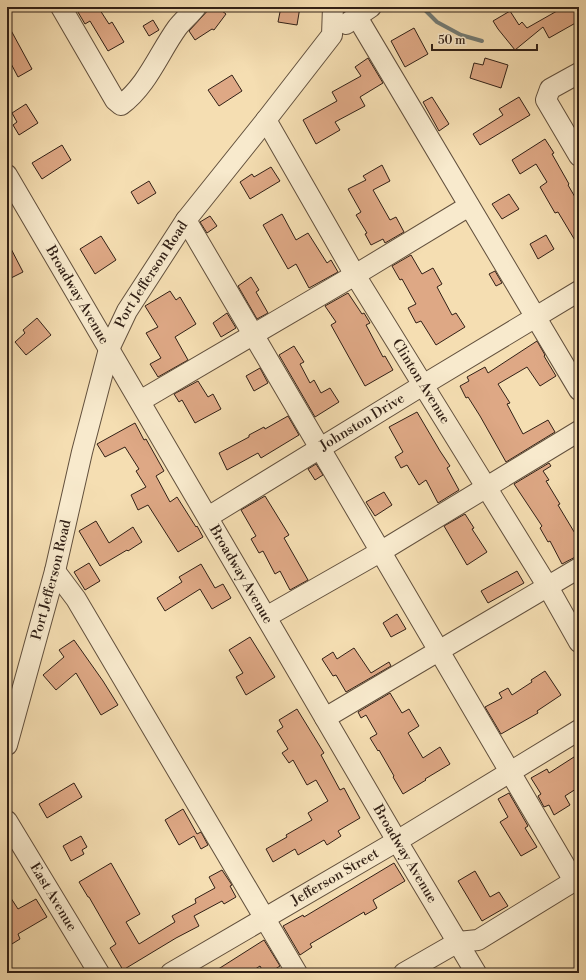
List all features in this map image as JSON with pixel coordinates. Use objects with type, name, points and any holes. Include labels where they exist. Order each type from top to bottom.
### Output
[{"type":"street","points":[[61,7],[115,100],[121,105],[128,100],[145,78],[178,27],[196,7]]},
{"type":"street","points":[[332,35],[333,7]]},
{"type":"street","points":[[364,12],[469,206],[579,390]]},
{"type":"street","name":"Port Jefferson Road","points":[[7,745],[55,571],[82,452],[109,349],[127,311],[186,220],[332,35],[364,12]]},
{"type":"street","points":[[579,72],[550,89],[546,100],[579,156]]},
{"type":"street","name":"Clinton Avenue","points":[[266,120],[355,275],[548,587],[579,642]]},
{"type":"street","name":"Broadway Avenue","points":[[7,175],[397,841],[476,973]]},
{"type":"street","points":[[140,401],[355,275],[469,206]]},
{"type":"street","points":[[186,220],[439,652],[576,880],[478,940],[458,942],[404,973]]},
{"type":"street","name":"Johnston Drive","points":[[208,517],[579,291]]},
{"type":"street","points":[[266,617],[380,552],[579,431]]},
{"type":"street","points":[[325,718],[579,568]]},
{"type":"street","points":[[55,571],[76,599],[297,973]]},
{"type":"street","name":"Jefferson Street","points":[[171,973],[397,841],[579,730]]},
{"type":"street","name":"East Avenue","points":[[7,821],[99,973]]},
{"type":"building","points":[[75,7],[98,7],[109,24],[112,22],[124,42],[108,51],[90,21],[85,24]]},
{"type":"building","points":[[211,7],[217,7],[226,14],[214,30],[212,29],[195,40],[189,31]]},
{"type":"building","points":[[281,7],[300,7],[297,25],[278,22]]},
{"type":"building","points":[[564,7],[576,7],[579,12],[579,21],[549,38],[543,27],[515,50],[493,21],[510,11],[519,25],[522,22],[527,28]]},
{"type":"building","points":[[153,20],[159,30],[149,36],[143,26]]},
{"type":"building","points":[[7,23],[32,69],[18,77],[7,56]]},
{"type":"building","points":[[414,28],[428,54],[405,67],[391,41]]},
{"type":"building","points":[[368,58],[383,83],[360,97],[365,106],[335,122],[340,130],[316,144],[303,120],[337,101],[332,92],[361,76],[355,67]]},
{"type":"building","points":[[485,58],[508,65],[501,88],[470,78],[474,63],[483,65]]},
{"type":"building","points":[[232,75],[242,91],[219,106],[208,90]]},
{"type":"building","points":[[432,97],[449,124],[439,131],[423,102]]},
{"type":"building","points":[[519,97],[530,115],[480,145],[473,134],[503,115],[499,109]]},
{"type":"building","points":[[26,104],[38,123],[19,135],[13,125],[17,122],[12,113]]},
{"type":"building","points":[[545,139],[554,153],[552,154],[579,204],[579,247],[558,212],[555,213],[540,187],[547,182],[536,164],[520,174],[512,160]]},
{"type":"building","points":[[62,145],[71,160],[42,179],[32,163]]},
{"type":"building","points":[[382,165],[390,181],[373,190],[390,220],[396,217],[404,232],[385,243],[383,239],[371,245],[365,234],[367,233],[356,215],[361,212],[348,189],[366,180],[363,176]]},
{"type":"building","points":[[271,167],[280,181],[250,199],[240,182],[252,174],[254,177]]},
{"type":"building","points":[[149,181],[156,193],[138,204],[131,192]]},
{"type":"building","points":[[509,194],[519,209],[502,219],[492,204]]},
{"type":"building","points":[[282,214],[296,240],[308,233],[327,263],[331,260],[338,272],[309,288],[296,264],[288,269],[263,225]]},
{"type":"building","points":[[210,216],[217,226],[207,233],[200,222]]},
{"type":"building","points":[[546,235],[554,249],[538,259],[530,244]]},
{"type":"building","points":[[101,236],[116,260],[95,274],[80,249]]},
{"type":"building","points":[[7,241],[23,272],[7,280]]},
{"type":"building","points":[[411,255],[422,274],[433,268],[442,284],[437,287],[452,315],[456,313],[465,327],[436,345],[421,321],[416,323],[408,308],[416,304],[402,279],[400,280],[392,266]]},
{"type":"building","points":[[495,271],[502,283],[496,286],[489,274]]},
{"type":"building","points":[[251,277],[259,290],[256,292],[268,313],[257,319],[238,286]]},
{"type":"building","points":[[170,291],[176,300],[180,297],[196,324],[175,337],[188,360],[158,377],[150,364],[161,358],[146,333],[158,327],[145,306]]},
{"type":"building","points":[[348,293],[370,323],[366,325],[383,357],[385,356],[393,370],[365,386],[331,325],[336,322],[325,306]]},
{"type":"building","points":[[227,313],[236,328],[221,337],[213,323]]},
{"type":"building","points":[[37,318],[51,335],[26,355],[15,342],[25,333],[23,330]]},
{"type":"building","points":[[537,341],[556,376],[540,386],[527,367],[498,384],[510,403],[507,404],[523,434],[548,420],[555,432],[506,462],[480,416],[468,397],[466,398],[460,386],[469,381],[467,377],[485,367],[488,373]]},
{"type":"building","points":[[294,346],[304,362],[300,364],[310,383],[314,380],[321,393],[330,388],[339,402],[315,417],[279,355]]},
{"type":"building","points":[[260,368],[268,383],[254,391],[246,376]]},
{"type":"building","points":[[198,381],[208,397],[213,394],[221,409],[195,423],[182,400],[179,402],[174,394]]},
{"type":"building","points":[[417,412],[450,466],[447,468],[459,490],[438,503],[426,480],[419,485],[407,465],[401,468],[395,457],[403,452],[389,427]]},
{"type":"building","points":[[288,416],[299,435],[261,458],[258,453],[227,470],[219,453],[249,437],[249,435],[264,427],[265,429]]},
{"type":"building","points":[[135,423],[164,471],[156,476],[170,502],[177,497],[203,537],[178,552],[148,505],[138,510],[131,495],[146,487],[136,471],[139,469],[125,447],[105,457],[97,444]]},
{"type":"building","points":[[549,463],[551,466],[543,471],[549,480],[546,481],[560,504],[558,505],[579,540],[579,555],[562,564],[550,541],[548,542],[540,528],[542,526],[514,484]]},
{"type":"building","points":[[316,464],[323,475],[315,480],[308,469]]},
{"type":"building","points":[[384,492],[392,505],[375,516],[366,502]]},
{"type":"building","points":[[265,496],[289,535],[284,538],[308,580],[290,590],[280,571],[275,574],[263,551],[259,553],[251,539],[256,536],[241,510]]},
{"type":"building","points":[[465,514],[474,528],[472,529],[487,552],[467,565],[444,526]]},
{"type":"building","points":[[96,521],[109,543],[133,527],[142,542],[100,566],[79,531]]},
{"type":"building","points":[[89,563],[100,581],[85,590],[74,572]]},
{"type":"building","points":[[201,564],[215,588],[223,584],[231,598],[212,609],[200,589],[165,611],[157,598],[182,582],[179,577]]},
{"type":"building","points":[[517,571],[524,583],[488,603],[481,591]]},
{"type":"building","points":[[397,614],[406,629],[391,637],[383,623]]},
{"type":"building","points":[[250,637],[275,677],[246,695],[236,677],[243,673],[229,650]]},
{"type":"building","points":[[74,640],[118,705],[101,715],[76,673],[56,690],[43,675],[64,657],[59,650]]},
{"type":"building","points":[[354,648],[371,673],[389,662],[391,666],[346,692],[336,675],[333,676],[322,659],[333,652],[337,659]]},
{"type":"building","points":[[545,671],[561,695],[537,711],[538,713],[501,734],[485,707],[502,698],[499,693],[508,688],[512,695],[532,682],[531,680]]},
{"type":"building","points":[[390,693],[402,713],[409,709],[419,726],[408,733],[423,758],[440,747],[450,764],[403,794],[379,750],[378,751],[370,738],[377,734],[366,715],[361,718],[358,712]]},
{"type":"building","points":[[297,709],[324,753],[321,755],[340,790],[344,788],[360,818],[338,831],[341,836],[327,845],[324,840],[298,855],[295,849],[273,862],[266,849],[312,820],[308,813],[328,801],[316,780],[307,785],[293,760],[289,763],[282,753],[288,749],[277,731],[283,727],[279,720]]},
{"type":"building","points":[[574,757],[579,766],[579,787],[565,796],[570,805],[554,815],[549,805],[544,807],[538,796],[541,794],[531,778],[547,769],[549,773]]},
{"type":"building","points":[[74,783],[82,797],[47,818],[39,804]]},
{"type":"building","points":[[509,793],[528,826],[525,828],[537,847],[521,856],[500,822],[508,817],[498,799]]},
{"type":"building","points":[[183,809],[197,834],[201,832],[208,845],[201,849],[194,836],[179,845],[165,820]]},
{"type":"building","points":[[81,836],[87,847],[82,850],[84,854],[71,861],[63,846]]},
{"type":"building","points":[[111,863],[140,914],[126,922],[139,944],[175,922],[172,916],[196,903],[195,899],[215,888],[209,877],[222,870],[232,885],[230,886],[236,897],[224,904],[222,901],[194,916],[199,926],[123,970],[110,948],[116,944],[79,882]]},
{"type":"building","points":[[394,863],[405,881],[373,900],[377,908],[365,915],[364,912],[310,944],[312,947],[300,955],[283,926],[303,915],[304,917]]},
{"type":"building","points":[[475,871],[490,897],[499,892],[508,906],[482,921],[458,881]]},
{"type":"building","points":[[7,892],[18,909],[36,899],[47,917],[18,934],[20,939],[7,947]]},
{"type":"building","points":[[264,940],[280,966],[269,973],[264,973],[260,966],[249,973],[212,973]]},
{"type":"waterway","points":[[422,7],[437,22],[461,35],[482,41]]}]
